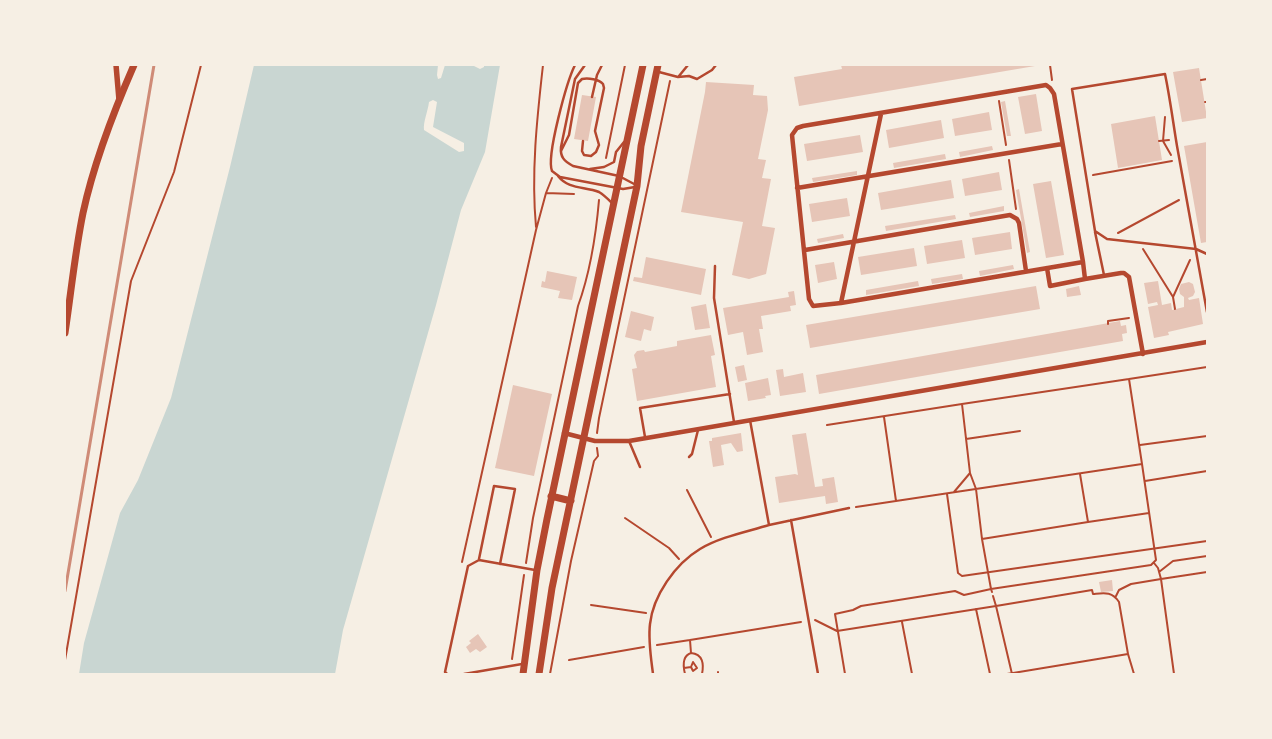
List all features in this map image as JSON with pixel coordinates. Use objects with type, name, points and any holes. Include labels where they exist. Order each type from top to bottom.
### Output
[{"type":"main road","points":[[65,333],[78,238],[84,211],[98,158],[134,65]]},
{"type":"main road","points":[[522,674],[537,570],[551,496],[612,203],[643,65]]},
{"type":"main road","points":[[539,674],[552,588],[637,186],[641,146],[658,68]]},
{"type":"main road","points":[[551,496],[571,501]]},
{"type":"street","points":[[116,65],[119,102]]},
{"type":"street","points":[[1083,262],[841,303],[813,306],[809,299],[797,188],[792,138],[794,130],[803,126],[1039,86],[1050,88],[1054,94],[1083,262],[1085,278]]},
{"type":"street","points":[[841,303],[881,114]]},
{"type":"street","points":[[797,188],[1062,144]]},
{"type":"street","points":[[805,250],[1010,214],[1017,219],[1026,271]]},
{"type":"street","points":[[1047,268],[1050,286],[1085,278],[1121,273],[1129,277],[1143,354]]},
{"type":"street","points":[[564,433],[595,441],[629,441],[1207,342]]},
{"type":"lane","points":[[575,65],[566,85],[551,167],[561,180],[574,187],[598,192],[612,203]]},
{"type":"lane","points":[[585,65],[575,79],[561,151],[562,157],[567,162],[619,176],[637,186]]},
{"type":"lane","points":[[592,96],[595,80],[602,65]]},
{"type":"lane","points":[[678,77],[688,65]]},
{"type":"lane","points":[[658,68],[678,77],[689,76],[697,79],[712,70],[716,65]]},
{"type":"lane","points":[[1104,276],[1072,88],[1164,74],[1207,312]]},
{"type":"lane","points":[[561,151],[569,135],[578,83],[584,78],[602,82],[604,88],[595,131],[599,142],[596,152],[591,156],[584,155],[582,151],[583,140]]},
{"type":"lane","points":[[588,169],[604,167],[614,162],[616,152],[626,139]]},
{"type":"lane","points":[[556,174],[616,188],[623,189],[637,186]]},
{"type":"lane","points":[[1095,231],[1107,239],[1196,249],[1207,254]]},
{"type":"lane","points":[[715,266],[714,298],[734,423]]},
{"type":"lane","points":[[645,438],[640,408],[730,394]]},
{"type":"lane","points":[[750,420],[769,525]]},
{"type":"lane","points":[[689,457],[692,454],[698,430]]},
{"type":"lane","points":[[629,441],[640,467]]},
{"type":"lane","points":[[478,560],[494,486],[515,489],[500,564]]},
{"type":"lane","points":[[653,674],[650,642],[652,614],[665,585],[683,563],[700,549],[714,543],[769,525],[849,508]]},
{"type":"lane","points":[[791,520],[818,674]]},
{"type":"lane","points":[[447,674],[445,672],[468,566],[478,560],[537,570]]},
{"type":"lane","points":[[464,674],[524,664]]},
{"type":"path","points":[[65,660],[131,281],[174,172],[201,65]]},
{"type":"path","points":[[536,230],[534,205],[535,164],[544,65]]},
{"type":"path","points":[[605,162],[625,65]]},
{"type":"path","points":[[1050,65],[1053,79],[1050,88]]},
{"type":"path","points":[[550,674],[594,461],[598,456],[595,441],[671,75]]},
{"type":"path","points":[[1201,80],[1207,79]]},
{"type":"path","points":[[1086,176],[1175,161]]},
{"type":"path","points":[[483,468],[536,230],[546,192],[556,174]]},
{"type":"path","points":[[546,192],[582,194]]},
{"type":"path","points":[[511,666],[537,498],[592,247],[599,197],[597,196]]},
{"type":"path","points":[[1107,239],[1186,196]]},
{"type":"path","points":[[1139,243],[1173,297],[1175,309]]},
{"type":"path","points":[[1173,297],[1196,249]]},
{"type":"path","points":[[1108,324],[1108,321],[1136,317]]},
{"type":"path","points":[[827,425],[1207,367]]},
{"type":"path","points":[[1129,379],[1155,550],[1156,560],[1154,563],[1161,578],[1174,674]]},
{"type":"path","points":[[962,404],[970,473],[976,489],[991,591]]},
{"type":"path","points":[[884,416],[896,501]]},
{"type":"path","points":[[966,439],[1020,431]]},
{"type":"path","points":[[1139,446],[1207,436]]},
{"type":"path","points":[[849,508],[1142,464]]},
{"type":"path","points":[[1145,481],[1207,471]]},
{"type":"path","points":[[954,493],[970,473]]},
{"type":"path","points":[[1080,474],[1088,522]]},
{"type":"path","points":[[687,490],[714,543]]},
{"type":"path","points":[[948,494],[958,573],[962,576],[1155,550],[1207,541]]},
{"type":"path","points":[[982,539],[1149,513]]},
{"type":"path","points":[[625,518],[670,548],[683,563]]},
{"type":"path","points":[[1159,572],[1173,561],[1207,556]]},
{"type":"path","points":[[845,674],[834,614],[853,610],[861,606],[955,591],[964,595],[1154,563]]},
{"type":"path","points":[[1134,674],[1128,654],[1122,610],[1116,596],[1118,590],[1125,586],[1161,578],[1207,572]]},
{"type":"path","points":[[690,640],[801,622],[809,618],[837,631],[1092,590],[1093,594],[1108,593],[1116,596]]},
{"type":"path","points":[[993,596],[1011,674]]},
{"type":"path","points":[[591,605],[652,614]]},
{"type":"path","points":[[976,609],[990,674]]},
{"type":"path","points":[[901,621],[912,674]]},
{"type":"path","points":[[685,674],[686,656],[691,653]]},
{"type":"path","points":[[1007,674],[1128,654]]},
{"type":"path","points":[[684,668],[691,667]]},
{"type":"shaded area","points":[[254,65],[438,65],[438,79],[441,78],[445,65],[472,65],[480,69],[484,65],[500,65],[485,152],[461,210],[436,305],[343,630],[335,674],[79,674],[84,643],[120,513],[138,480],[171,398]],"holes":[[[433,100],[437,102],[433,127],[464,143],[464,151],[459,152],[424,130],[429,102]]]},
{"type":"building","points":[[841,65],[1035,66],[799,106],[794,77],[842,69]]},
{"type":"building","points":[[1199,68],[1207,118],[1182,122],[1173,72]]},
{"type":"building","points":[[706,82],[754,85],[753,95],[767,96],[768,110],[758,159],[766,160],[762,178],[771,179],[762,226],[775,228],[766,274],[749,279],[732,275],[743,222],[681,212]]},
{"type":"building","points":[[1036,94],[1042,131],[1025,134],[1018,97]]},
{"type":"building","points":[[582,95],[596,97],[588,141],[574,139]]},
{"type":"building","points":[[1005,101],[1011,136],[1007,136],[1001,102]]},
{"type":"building","points":[[989,112],[992,130],[955,136],[952,119]]},
{"type":"building","points":[[1155,116],[1162,160],[1118,168],[1111,124]]},
{"type":"building","points":[[941,120],[944,138],[889,148],[886,130]]},
{"type":"building","points":[[860,135],[863,152],[807,161],[804,144]]},
{"type":"building","points":[[1207,142],[1207,242],[1201,243],[1184,146]]},
{"type":"building","points":[[992,146],[993,150],[960,157],[959,152]]},
{"type":"building","points":[[945,154],[946,159],[894,168],[893,163]]},
{"type":"building","points":[[857,171],[857,175],[813,182],[812,178]]},
{"type":"building","points":[[999,172],[1002,190],[965,196],[962,179]]},
{"type":"building","points":[[951,180],[954,198],[881,210],[878,193]]},
{"type":"building","points":[[1051,181],[1064,255],[1046,258],[1033,184]]},
{"type":"building","points":[[1019,189],[1030,252],[1027,253],[1016,190]]},
{"type":"building","points":[[847,198],[850,216],[812,222],[809,204]]},
{"type":"building","points":[[1004,206],[1004,211],[970,217],[969,213]]},
{"type":"building","points":[[955,215],[956,219],[886,231],[885,226]]},
{"type":"building","points":[[1010,232],[1012,249],[975,255],[972,238]]},
{"type":"building","points":[[843,234],[844,238],[818,243],[817,239]]},
{"type":"building","points":[[962,240],[965,258],[927,264],[924,246]]},
{"type":"building","points":[[914,248],[917,266],[861,275],[858,257]]},
{"type":"building","points":[[646,257],[706,269],[701,295],[633,281],[634,277],[642,278]]},
{"type":"building","points":[[834,262],[837,279],[818,283],[815,265]]},
{"type":"building","points":[[1013,265],[1014,269],[980,276],[979,271]]},
{"type":"building","points":[[547,271],[577,277],[572,300],[558,298],[560,291],[541,287],[542,281],[545,282]]},
{"type":"building","points":[[962,274],[963,279],[932,284],[931,279]]},
{"type":"building","points":[[918,281],[919,286],[866,295],[866,290]]},
{"type":"building","points":[[1158,281],[1162,305],[1171,303],[1172,310],[1184,307],[1184,297],[1180,294],[1179,289],[1181,284],[1189,282],[1193,284],[1195,292],[1193,296],[1188,298],[1189,300],[1199,298],[1203,324],[1168,332],[1169,335],[1154,338],[1148,307],[1158,305],[1157,302],[1148,304],[1144,283]]},
{"type":"building","points":[[1036,286],[1040,309],[810,348],[806,325]]},
{"type":"building","points":[[1079,286],[1081,295],[1067,297],[1066,289]]},
{"type":"building","points":[[794,291],[796,305],[790,306],[791,311],[761,316],[763,329],[759,329],[763,352],[747,355],[743,332],[728,335],[723,308],[789,297],[788,292]]},
{"type":"building","points":[[706,304],[710,328],[695,330],[691,307]]},
{"type":"building","points":[[631,311],[654,317],[651,331],[644,329],[641,341],[625,337]]},
{"type":"building","points":[[1120,321],[1121,326],[1126,325],[1127,333],[1122,334],[1123,341],[819,394],[816,375]]},
{"type":"building","points":[[711,335],[715,355],[711,356],[716,387],[637,401],[632,369],[637,368],[634,355],[637,351],[644,350],[645,352],[677,346],[677,341]]},
{"type":"building","points":[[744,365],[747,380],[738,382],[735,367]]},
{"type":"building","points":[[783,369],[784,377],[803,373],[806,392],[780,396],[776,370]]},
{"type":"building","points":[[768,378],[771,395],[765,396],[766,398],[748,401],[745,383]]},
{"type":"building","points":[[513,385],[552,394],[534,476],[495,468]]},
{"type":"building","points":[[741,433],[743,451],[737,452],[731,443],[721,445],[724,465],[713,467],[709,441],[712,441],[712,438]]},
{"type":"building","points":[[806,433],[815,487],[823,486],[822,479],[834,477],[838,502],[826,504],[825,496],[779,503],[775,477],[798,475],[792,435]]},
{"type":"building","points":[[1112,580],[1113,591],[1101,592],[1099,582]]},
{"type":"building","points":[[478,634],[487,647],[480,652],[476,649],[470,653],[466,647],[471,643],[469,641]]},
{"type":"railway","points":[[65,591],[154,65]]}]
